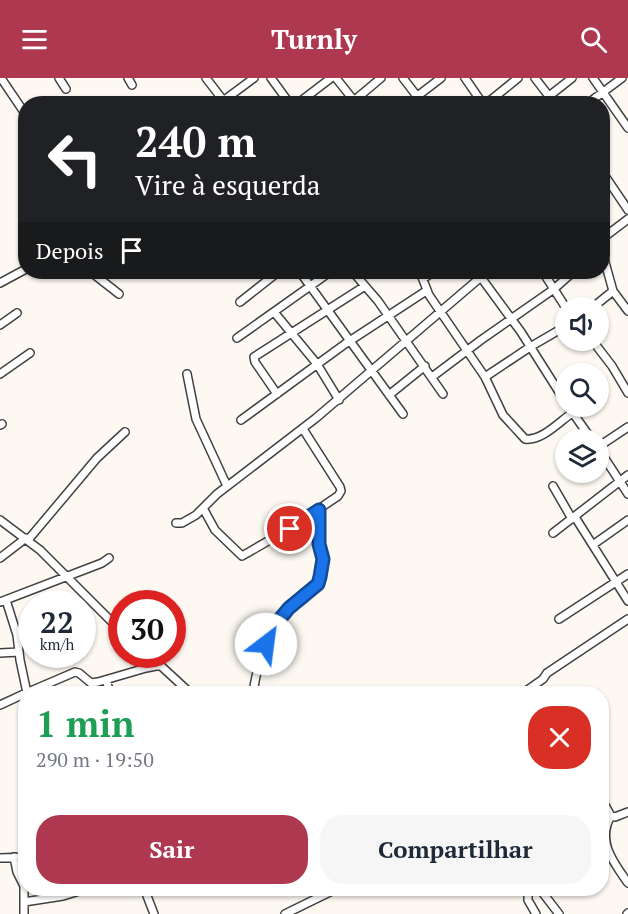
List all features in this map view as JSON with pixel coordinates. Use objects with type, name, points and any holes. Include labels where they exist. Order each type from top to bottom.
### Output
[{"type":"street","points":[[1,78],[18,103]]},
{"type":"street","points":[[59,78],[66,89]]},
{"type":"street","points":[[128,78],[132,85]]},
{"type":"street","points":[[206,78],[220,96]]},
{"type":"street","points":[[232,96],[254,78]]},
{"type":"street","points":[[271,78],[284,96]]},
{"type":"street","points":[[307,96],[331,78]]},
{"type":"street","points":[[336,78],[349,96]]},
{"type":"street","points":[[360,96],[381,78]]},
{"type":"street","points":[[403,78],[417,96],[441,78]]},
{"type":"street","points":[[465,78],[479,96]]},
{"type":"street","points":[[495,96],[518,78]]},
{"type":"street","points":[[535,78],[549,95],[572,78]]},
{"type":"street","points":[[593,78],[606,96]]},
{"type":"street","points":[[598,96],[622,78]]},
{"type":"street","points":[[610,102],[628,128]]},
{"type":"street","points":[[610,183],[628,210]]},
{"type":"street","points":[[610,233],[628,219]]},
{"type":"street","points":[[0,283],[18,273]]},
{"type":"street","points":[[100,279],[119,294]]},
{"type":"street","points":[[240,302],[269,279]]},
{"type":"street","points":[[306,279],[403,414]]},
{"type":"street","points":[[237,338],[320,279]]},
{"type":"street","points":[[359,279],[407,341],[443,394]]},
{"type":"street","points":[[423,279],[426,291],[485,377],[503,415],[525,438],[534,439],[540,436],[558,417]]},
{"type":"street","points":[[176,523],[190,519],[227,486],[339,400],[441,312],[474,279]]},
{"type":"street","points":[[483,279],[555,386]]},
{"type":"street","points":[[548,279],[559,297]]},
{"type":"street","points":[[432,377],[565,279]]},
{"type":"street","points":[[610,279],[613,291],[628,311]]},
{"type":"street","points":[[277,394],[254,357],[365,286]]},
{"type":"street","points":[[241,420],[351,340],[426,291]]},
{"type":"street","points":[[606,297],[613,291]]},
{"type":"street","points":[[274,312],[317,364],[339,400]]},
{"type":"street","points":[[0,325],[17,313]]},
{"type":"street","points":[[485,377],[555,332]]},
{"type":"street","points":[[600,351],[628,393]]},
{"type":"street","points":[[0,374],[30,353]]},
{"type":"street","points":[[389,395],[425,366]]},
{"type":"street","points":[[187,374],[196,419],[227,486]]},
{"type":"street","points":[[609,440],[628,427]]},
{"type":"street","points":[[203,508],[215,530],[242,556],[319,510],[338,496],[341,491],[333,474],[303,429]]},
{"type":"street","points":[[0,558],[27,539],[97,458],[125,432]]},
{"type":"street","points":[[609,464],[628,494]]},
{"type":"street","points":[[553,533],[628,475]]},
{"type":"street","points":[[552,486],[594,544],[628,601]]},
{"type":"street","points":[[254,686],[259,657],[274,626],[289,608],[318,584],[323,559],[319,544],[319,510]]},
{"type":"street","points":[[0,520],[27,539],[108,618]]},
{"type":"street","points":[[594,544],[628,520]]},
{"type":"street","points":[[18,643],[17,634],[3,601],[102,563],[109,558]]},
{"type":"street","points":[[559,619],[628,574]]},
{"type":"street","points":[[533,686],[543,679],[547,672],[628,619]]},
{"type":"street","points":[[0,653],[18,652]]},
{"type":"street","points":[[22,668],[25,686]]},
{"type":"street","points":[[42,686],[75,672],[79,672],[91,683],[146,668]]},
{"type":"street","points":[[164,668],[183,686]]},
{"type":"street","points":[[106,680],[108,686]]},
{"type":"street","points":[[0,705],[18,697]]},
{"type":"street","points":[[611,816],[615,817],[628,812]]},
{"type":"street","points":[[609,854],[628,884]]},
{"type":"street","points":[[14,857],[18,874]]},
{"type":"street","points":[[0,858],[18,857]]},
{"type":"street","points":[[24,896],[24,914]]},
{"type":"street","points":[[24,902],[63,896]]},
{"type":"street","points":[[147,896],[153,914]]},
{"type":"street","points":[[285,914],[324,896]]},
{"type":"street","points":[[528,896],[536,914]]},
{"type":"street","points":[[545,896],[559,914]]},
{"type":"route","points":[[266,644],[274,626],[300,597],[318,584],[320,577],[323,559],[319,544],[319,510],[290,529]]}]
